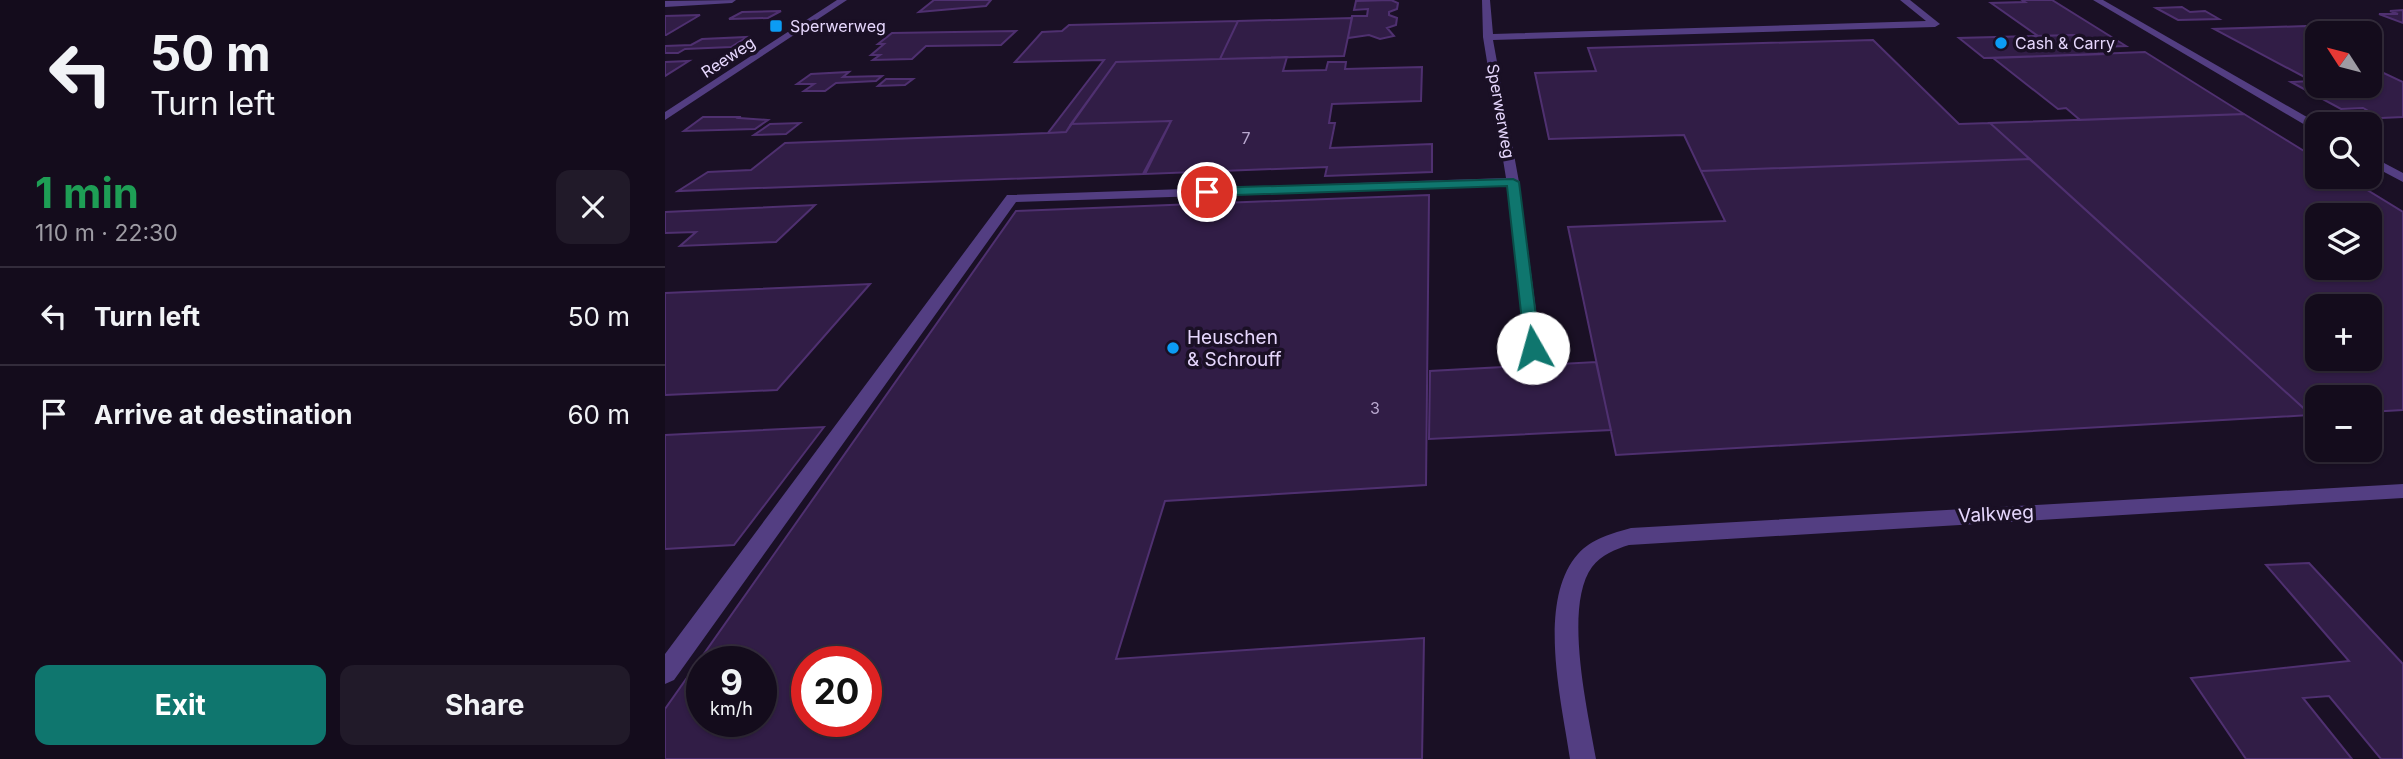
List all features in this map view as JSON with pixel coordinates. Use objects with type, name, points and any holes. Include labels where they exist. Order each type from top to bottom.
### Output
[{"type":"street","points":[[665,4],[732,0]]},
{"type":"street","name":"Reeweg","points":[[665,117],[843,0]]},
{"type":"street","name":"Sperwerweg","points":[[1486,0],[1488,37],[1513,182],[1533,348]]},
{"type":"street","points":[[1488,37],[1935,24],[1904,0]]},
{"type":"street","points":[[2097,0],[2305,121]]},
{"type":"street","points":[[2382,166],[2403,178]]},
{"type":"street","points":[[665,673],[1012,198],[1513,182]]},
{"type":"street","name":"Valkweg","points":[[1583,759],[1566,627],[1571,590],[1581,565],[1609,543],[1632,536],[2403,491]]},
{"type":"building","points":[[934,0],[991,0],[986,6],[919,12]]},
{"type":"building","points":[[1391,0],[1398,3],[1397,9],[1389,12],[1389,15],[1397,18],[1396,25],[1387,28],[1394,36],[1380,39],[1369,35],[1348,38],[1352,16],[1367,16],[1368,9],[1354,10],[1356,1]]},
{"type":"building","points":[[2022,0],[2052,0],[2126,46],[2094,47],[2075,35],[2038,36],[1991,3],[2025,2]]},
{"type":"building","points":[[2182,7],[2190,12],[2205,11],[2219,19],[2178,20],[2156,8]]},
{"type":"building","points":[[2403,10],[2403,23],[2379,14],[2398,14],[2390,11]]},
{"type":"building","points":[[781,11],[768,18],[729,19],[742,12]]},
{"type":"building","points":[[700,15],[666,35],[665,35],[665,16]]},
{"type":"building","points":[[1352,18],[1344,56],[1220,59],[1238,21]]},
{"type":"building","points":[[1238,21],[1220,59],[1116,62],[1066,132],[1048,133],[1104,60],[1015,62],[1042,32],[1062,31],[1069,25]]},
{"type":"building","points":[[2305,26],[2305,77],[2214,29]]},
{"type":"building","points":[[1016,31],[1001,45],[926,46],[912,59],[873,60],[880,55],[871,55],[884,44],[878,44],[892,33]]},
{"type":"building","points":[[2075,35],[2104,54],[1984,58],[1959,38]]},
{"type":"building","points":[[747,37],[731,47],[685,49],[678,53],[665,53],[665,46],[691,45],[702,39]]},
{"type":"building","points":[[1873,40],[1959,124],[1990,123],[2030,159],[1701,171],[1684,135],[1549,139],[1535,73],[1596,71],[1588,48]]},
{"type":"building","points":[[2145,52],[2244,114],[2080,120],[2066,108],[2058,109],[1993,58]]},
{"type":"building","points":[[1287,57],[1283,71],[1326,70],[1328,62],[1346,62],[1345,69],[1422,67],[1421,101],[1332,104],[1329,123],[1335,123],[1330,148],[1432,144],[1432,172],[1325,176],[1327,167],[1145,174],[1171,121],[1071,124],[1116,62]]},
{"type":"building","points":[[689,61],[665,76],[665,62]]},
{"type":"building","points":[[849,72],[843,77],[882,76],[876,81],[836,83],[825,91],[804,91],[814,84],[797,84],[811,74]]},
{"type":"building","points":[[2382,72],[2403,82],[2403,117],[2382,118],[2382,112],[2370,112],[2363,108],[2341,109],[2321,98],[2382,98]]},
{"type":"building","points":[[886,79],[913,79],[905,85],[878,86]]},
{"type":"building","points":[[2305,81],[2305,90],[2291,82]]},
{"type":"building","points":[[2244,114],[2305,152],[2305,189],[2366,189],[2403,212],[2403,410],[2382,411],[2382,385],[2305,385],[2305,410],[1990,123]]},
{"type":"building","points":[[703,117],[768,120],[755,129],[684,131]]},
{"type":"building","points":[[1171,121],[1143,174],[678,191],[708,172],[751,170],[785,143],[1066,132],[1071,124]]},
{"type":"building","points":[[800,123],[786,134],[754,135],[770,124]]},
{"type":"building","points":[[2030,159],[2305,410],[2305,415],[1616,455],[1568,227],[1725,221],[1701,171]]},
{"type":"building","name":"Heuschen & Schrouff","points":[[1429,195],[1426,485],[1165,501],[1116,659],[1424,638],[1422,759],[665,759],[665,709],[686,679],[686,737],[777,737],[777,646],[709,646],[1016,211]]},
{"type":"building","points":[[815,205],[776,242],[680,246],[696,232],[665,233],[665,212]]},
{"type":"building","points":[[870,284],[777,390],[665,395],[665,293]]},
{"type":"building","points":[[1596,362],[1611,430],[1429,439],[1430,371]]},
{"type":"building","points":[[824,427],[734,545],[665,549],[665,435]]},
{"type":"building","points":[[2309,563],[2403,664],[2403,759],[2381,759],[2329,696],[2303,698],[2352,759],[2246,759],[2191,678],[2349,661],[2266,565]]},
{"type":"place","name":"Sperwerweg","points":[[776,26]]},
{"type":"place","name":"Cash & Carry","points":[[2001,43]]},
{"type":"place","name":"Heuschen & Schrouff","points":[[1173,348]]},
{"type":"route","points":[[1207,192],[1513,182],[1533,348]]}]
